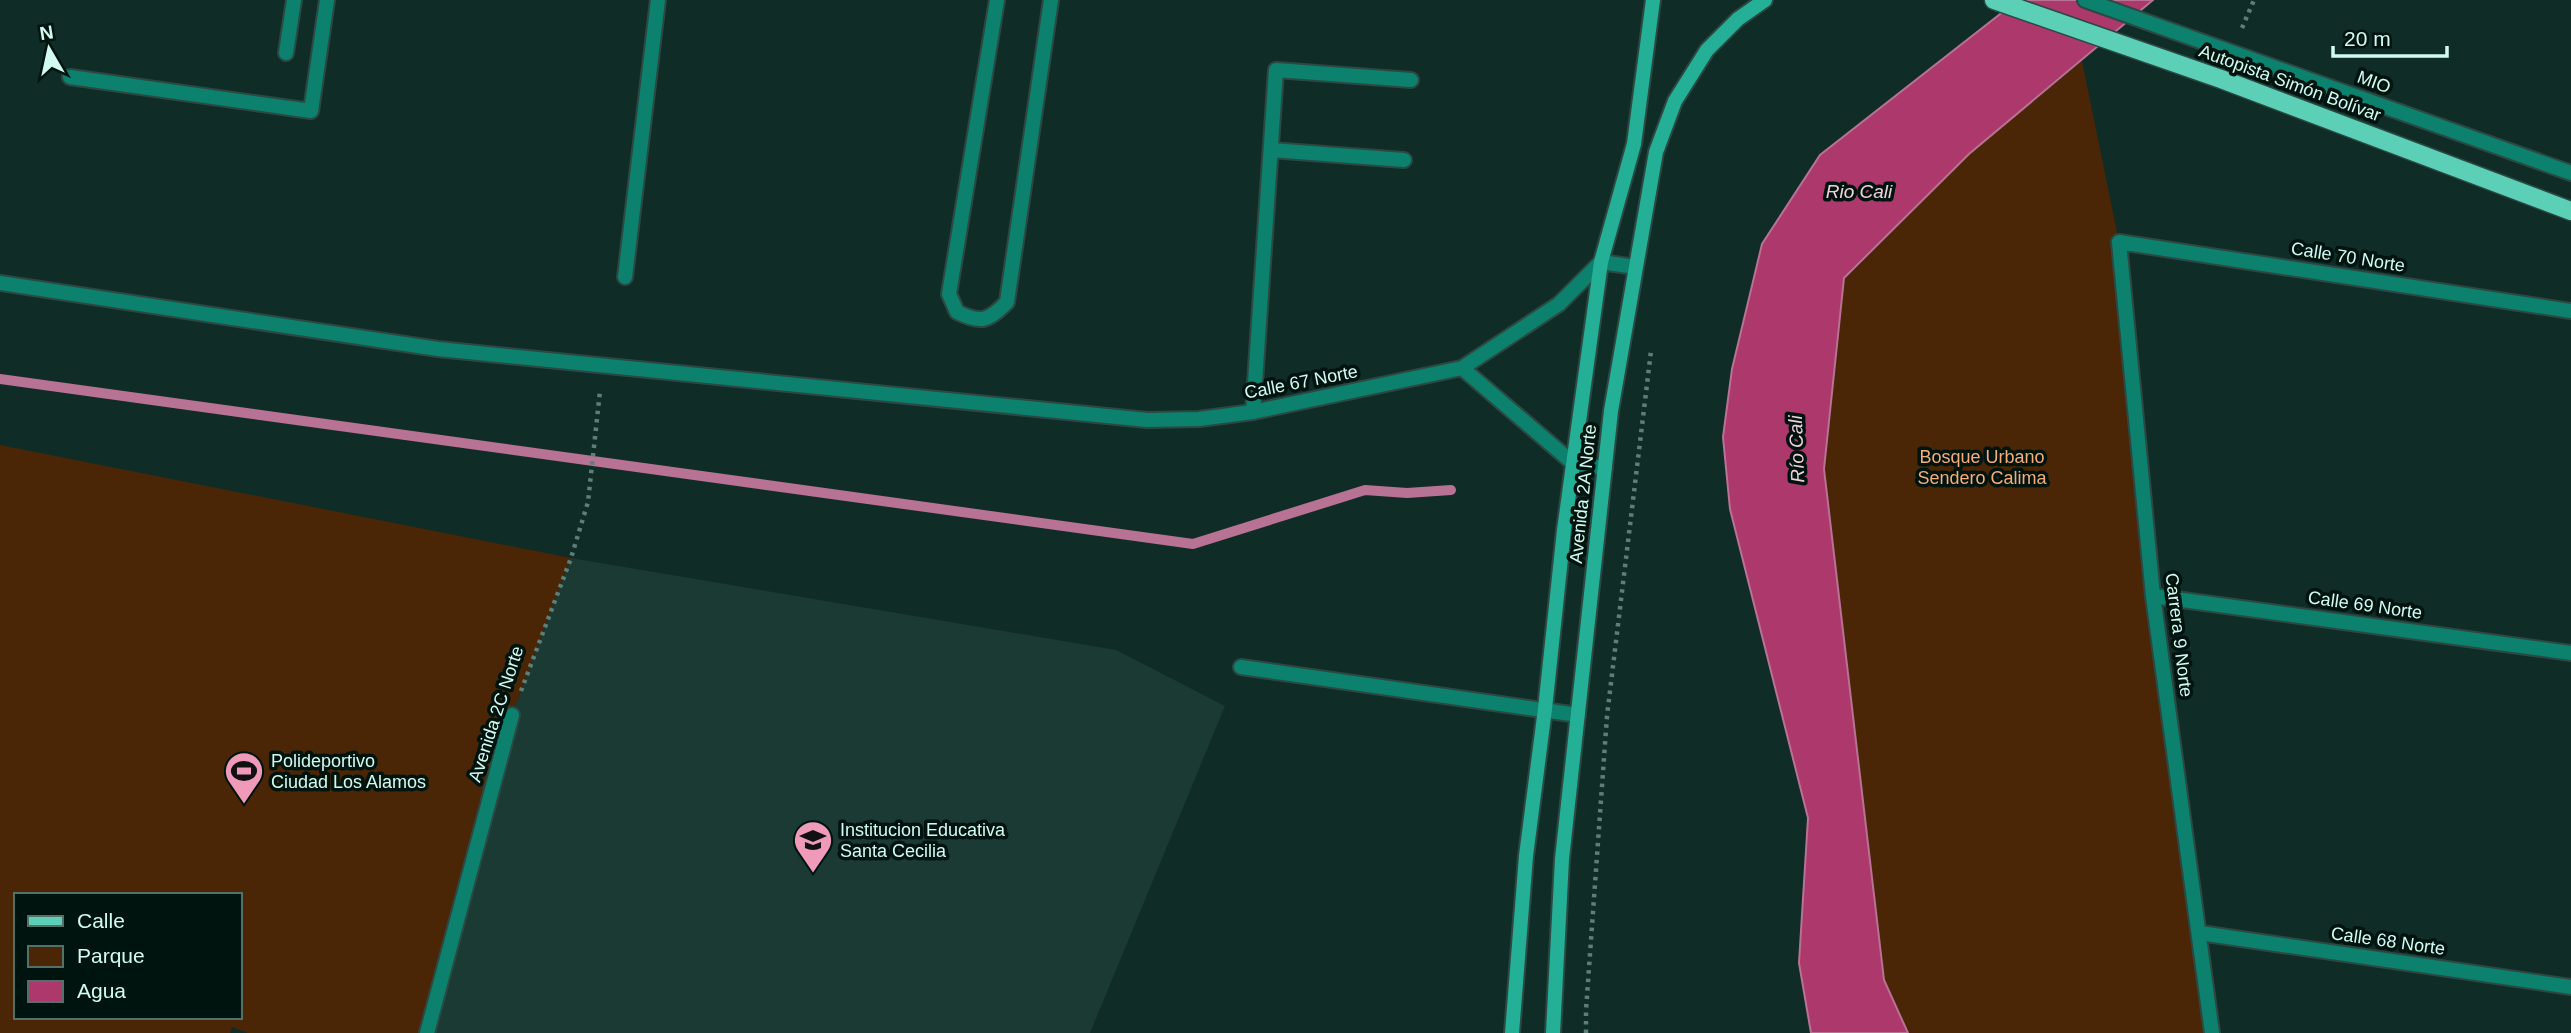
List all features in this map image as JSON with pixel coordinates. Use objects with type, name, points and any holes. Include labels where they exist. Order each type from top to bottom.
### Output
[{"type":"main road","name":"Avenida 2A Norte","points":[[1512,1033],[1526,856],[1564,530],[1601,262],[1634,144],[1653,0]]},
{"type":"main road","name":"Avenida 2A Norte","points":[[1553,1033],[1562,859],[1611,411],[1656,152],[1675,101],[1707,50],[1738,19],[1765,0]]},
{"type":"main road","name":"Autopista Simón Bolívar","points":[[1994,0],[2221,79],[2571,211]]},
{"type":"street","points":[[286,53],[293,0]]},
{"type":"street","points":[[70,77],[311,111],[327,0]]},
{"type":"street","points":[[625,277],[658,0]]},
{"type":"street","points":[[996,0],[949,294],[957,312],[973,320],[993,317],[1007,302],[1051,0]]},
{"type":"street","name":"MIO","points":[[2085,0],[2571,173]]},
{"type":"street","points":[[1253,412],[1276,70],[1411,79]]},
{"type":"street","points":[[1271,150],[1404,160]]},
{"type":"street","name":"Calle 70 Norte","points":[[2119,242],[2571,311]]},
{"type":"street","name":"Carrera 9 Norte","points":[[2119,242],[2153,596],[2212,1033]]},
{"type":"street","points":[[1601,262],[1635,267]]},
{"type":"street","name":"Calle 67 Norte","points":[[0,283],[438,349],[1147,420],[1199,419],[1253,412],[1462,368],[1559,304],[1601,262]]},
{"type":"street","points":[[1462,368],[1574,464],[1605,468]]},
{"type":"street","name":"Calle 69 Norte","points":[[2153,596],[2571,653]]},
{"type":"street","points":[[1241,667],[1578,715]]},
{"type":"street","name":"Avenida 2C Norte","points":[[427,1033],[512,715]]},
{"type":"street","name":"Calle 68 Norte","points":[[2200,933],[2571,987]]},
{"type":"path","points":[[1586,1033],[1607,716],[1651,349]]},
{"type":"path","name":"Avenida 2C Norte","points":[[512,715],[571,558],[588,502],[600,407]]},
{"type":"shaded area","name":"Institucion Educativa Santa Cecilia","points":[[571,558],[1116,650],[1225,706],[1090,1033],[427,1033],[512,715]]},
{"type":"green space","name":"Bosque Urbano Sendero Calima","points":[[2082,61],[2119,242],[2209,1033],[1908,1033],[1884,980],[1824,469],[1844,278],[1969,154]]},
{"type":"green space","name":"Polideportivo Ciudad Los Alamos","points":[[0,445],[571,558],[512,715],[427,1033],[248,1033],[232,1027],[230,1033],[0,1033]]},
{"type":"water","name":"Rio Cali","points":[[2018,0],[2153,0],[1969,154],[1844,278],[1824,469],[1884,980],[1908,1033],[1811,1033],[1799,963],[1808,818],[1730,509],[1723,437],[1732,369],[1762,244],[1820,155]]},
{"type":"waterway","points":[[0,379],[1193,544],[1365,490],[1407,493],[1451,490]]},
{"type":"place","name":"Polideportivo Ciudad Los Alamos","points":[[244,805]]},
{"type":"place","name":"Institucion Educativa Santa Cecilia","points":[[813,874]]},
{"type":"water label","name":"Río Cali","points":[[1796,449]]}]
